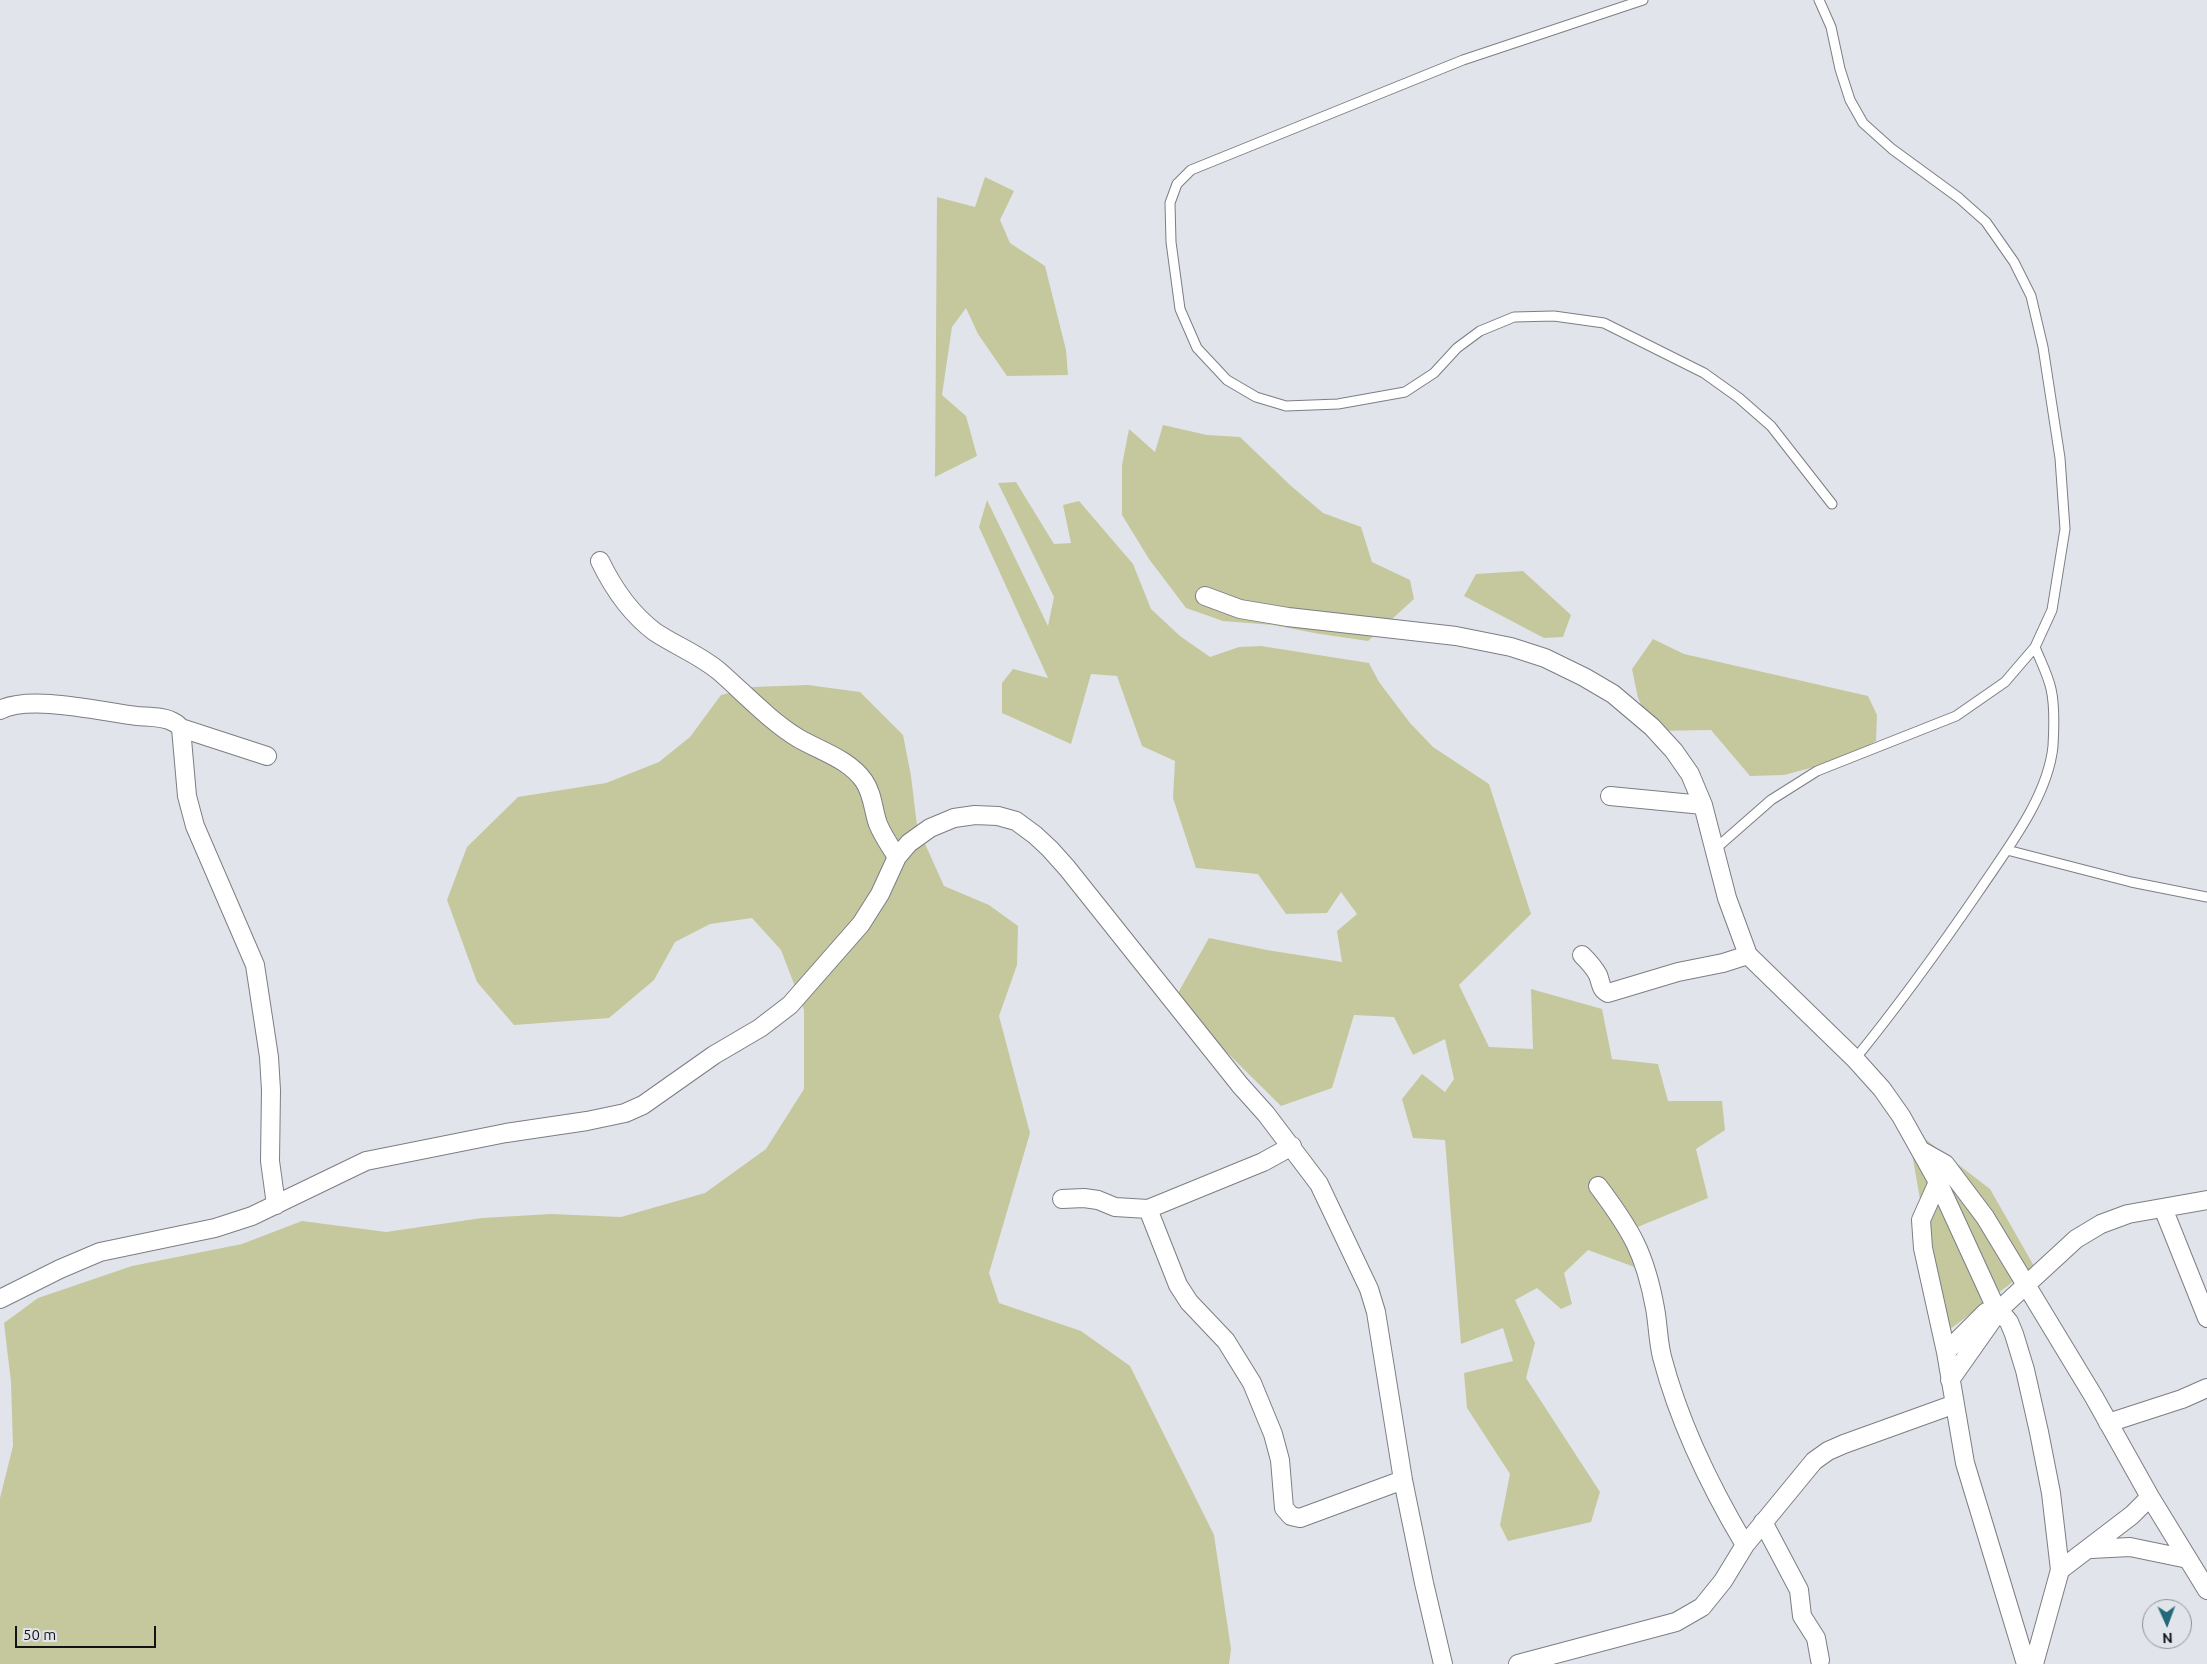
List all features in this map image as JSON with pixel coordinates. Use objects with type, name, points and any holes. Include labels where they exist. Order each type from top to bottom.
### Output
[{"type":"street","points":[[600,561],[619,594],[635,614],[656,632],[688,650],[718,671],[797,737],[833,755],[864,781],[873,800],[878,823],[897,857]]},
{"type":"street","points":[[1205,596],[1240,609],[1288,617],[1456,636],[1510,647],[1545,658],[1613,694],[1652,727],[1674,752],[1690,774],[1703,805],[1714,851],[1735,922],[1748,955],[1855,1059],[1882,1089],[1901,1116],[1938,1182],[1997,1306],[2009,1322],[2014,1334],[2040,1432],[2051,1493],[2060,1570],[2034,1664]]},
{"type":"street","points":[[0,710],[16,705],[36,704],[80,707],[158,718],[174,722],[181,728],[268,756]]},
{"type":"street","points":[[181,728],[187,796],[194,826],[255,965],[269,1057],[271,1090],[270,1161],[276,1205]]},
{"type":"street","points":[[1610,796],[1703,805]]},
{"type":"street","points":[[0,1300],[60,1269],[100,1252],[231,1224],[276,1205],[366,1161],[506,1133],[587,1121],[625,1113],[643,1105],[714,1056],[760,1028],[790,1005],[861,924],[880,894],[897,857],[909,843],[923,833],[954,818],[975,815],[998,816],[1016,821],[1035,835],[1067,868],[1172,1002],[1292,1146],[1319,1184],[1369,1289],[1381,1333],[1403,1480],[1424,1584],[1443,1664]]},
{"type":"street","points":[[1582,955],[1591,964],[1598,975],[1602,988],[1608,993],[1678,972],[1723,963],[1748,955]]},
{"type":"street","points":[[1062,1199],[1084,1198],[1098,1200],[1115,1207],[1148,1209],[1263,1162],[1292,1146]]},
{"type":"street","points":[[1920,1150],[1945,1164],[1985,1217],[2108,1423],[2150,1498],[2207,1590]]},
{"type":"street","points":[[1938,1182],[1924,1211],[1921,1232],[1946,1352],[1965,1463],[2026,1664]]},
{"type":"street","points":[[1598,1186],[1625,1221],[1636,1242],[1647,1273],[1662,1356],[1682,1414],[1715,1492],[1745,1545]]},
{"type":"street","points":[[1946,1352],[1997,1306],[2026,1287],[2041,1270],[2076,1239],[2102,1224],[2128,1214],[2207,1200]]},
{"type":"street","points":[[2163,1208],[2207,1318]]},
{"type":"street","points":[[1148,1209],[1178,1285],[1189,1302],[1226,1341],[1252,1383],[1273,1434],[1280,1460],[1284,1508],[1291,1516],[1300,1518],[1403,1480]]},
{"type":"street","points":[[1950,1380],[1997,1306]]},
{"type":"street","points":[[2108,1423],[2182,1399],[2207,1388]]},
{"type":"street","points":[[1518,1664],[1676,1622],[1702,1607],[1723,1582],[1745,1545],[1814,1461],[1828,1451],[1955,1404]]},
{"type":"street","points":[[2060,1570],[2090,1549],[2150,1498]]},
{"type":"street","points":[[1763,1522],[1799,1590],[1802,1616],[1816,1638],[1820,1660]]},
{"type":"street","points":[[2090,1549],[2130,1547],[2188,1559]]},
{"type":"lane","points":[[1643,0],[1463,60],[1191,170],[1177,184],[1170,203],[1171,242],[1180,309],[1197,348],[1227,380],[1256,397],[1286,406],[1338,404],[1406,392],[1434,373],[1457,348],[1480,331],[1514,317],[1554,316],[1604,323],[1704,374],[1739,398],[1771,426],[1832,504]]},
{"type":"lane","points":[[1714,851],[1771,800],[1817,771],[1956,716],[2005,682],[2035,647],[2052,610],[2065,529],[2056,430],[2043,347],[2030,296],[2014,262],[1986,222],[1959,198],[1892,149],[1863,123],[1850,100],[1840,69],[1831,27],[1819,0]]},
{"type":"lane","points":[[1855,1059],[1892,1014],[2007,850],[2033,807],[2046,775],[2053,747],[2052,689],[2035,647]]},
{"type":"lane","points":[[2007,850],[2131,882],[2207,897]]},
{"type":"green space","points":[[985,177],[1014,191],[1000,220],[1010,243],[1045,266],[1066,350],[1068,375],[1007,376],[978,334],[966,308],[952,327],[942,395],[966,416],[977,456],[935,477],[937,197],[975,207]]},
{"type":"green space","points":[[1163,425],[1207,435],[1240,437],[1290,485],[1323,513],[1361,527],[1372,562],[1410,580],[1414,599],[1368,641],[1273,625],[1223,621],[1186,608],[1149,559],[1122,515],[1122,465],[1129,429],[1155,452]]},
{"type":"green space","points":[[1016,482],[1054,544],[1071,543],[1063,505],[1079,501],[1133,564],[1151,609],[1180,636],[1210,657],[1239,647],[1261,646],[1369,663],[1379,682],[1410,723],[1433,747],[1489,784],[1531,914],[1459,985],[1489,1047],[1533,1049],[1531,989],[1602,1009],[1612,1059],[1658,1064],[1668,1101],[1722,1101],[1725,1130],[1696,1149],[1708,1198],[1628,1231],[1640,1269],[1588,1250],[1564,1273],[1572,1304],[1561,1309],[1537,1288],[1515,1300],[1535,1343],[1526,1378],[1600,1492],[1591,1522],[1508,1541],[1500,1525],[1510,1474],[1467,1408],[1464,1373],[1513,1361],[1503,1328],[1461,1344],[1445,1140],[1413,1138],[1402,1099],[1422,1074],[1445,1092],[1454,1079],[1445,1039],[1413,1055],[1394,1017],[1354,1015],[1332,1088],[1281,1106],[1174,1000],[1209,938],[1267,950],[1342,962],[1337,931],[1357,914],[1341,892],[1327,913],[1286,914],[1258,874],[1196,868],[1173,798],[1175,761],[1142,746],[1117,676],[1091,674],[1071,744],[1002,713],[1002,683],[1013,669],[1048,678],[979,527],[987,500],[1048,626],[1054,597],[998,483]]},
{"type":"green space","points":[[1523,571],[1571,615],[1563,637],[1544,638],[1464,596],[1476,574]]},
{"type":"green space","points":[[1653,639],[1684,654],[1868,696],[1877,715],[1876,741],[1844,759],[1784,775],[1750,776],[1711,730],[1653,731],[1638,698],[1632,669]]},
{"type":"green space","points":[[808,685],[860,692],[903,735],[911,776],[917,826],[944,886],[989,905],[1018,926],[1017,965],[999,1016],[1030,1133],[989,1273],[999,1303],[1081,1331],[1130,1366],[1214,1535],[1231,1649],[1229,1664],[0,1664],[0,1498],[13,1446],[11,1382],[4,1323],[38,1298],[132,1266],[242,1244],[302,1221],[386,1232],[482,1218],[551,1214],[621,1217],[705,1193],[766,1149],[804,1089],[804,1010],[781,950],[752,918],[710,924],[675,942],[654,980],[609,1018],[514,1025],[477,982],[447,900],[467,847],[518,797],[606,783],[659,762],[690,737],[721,695],[753,687]]},
{"type":"green space","points":[[1907,1125],[1990,1189],[2034,1266],[1953,1327],[1943,1331]]}]
